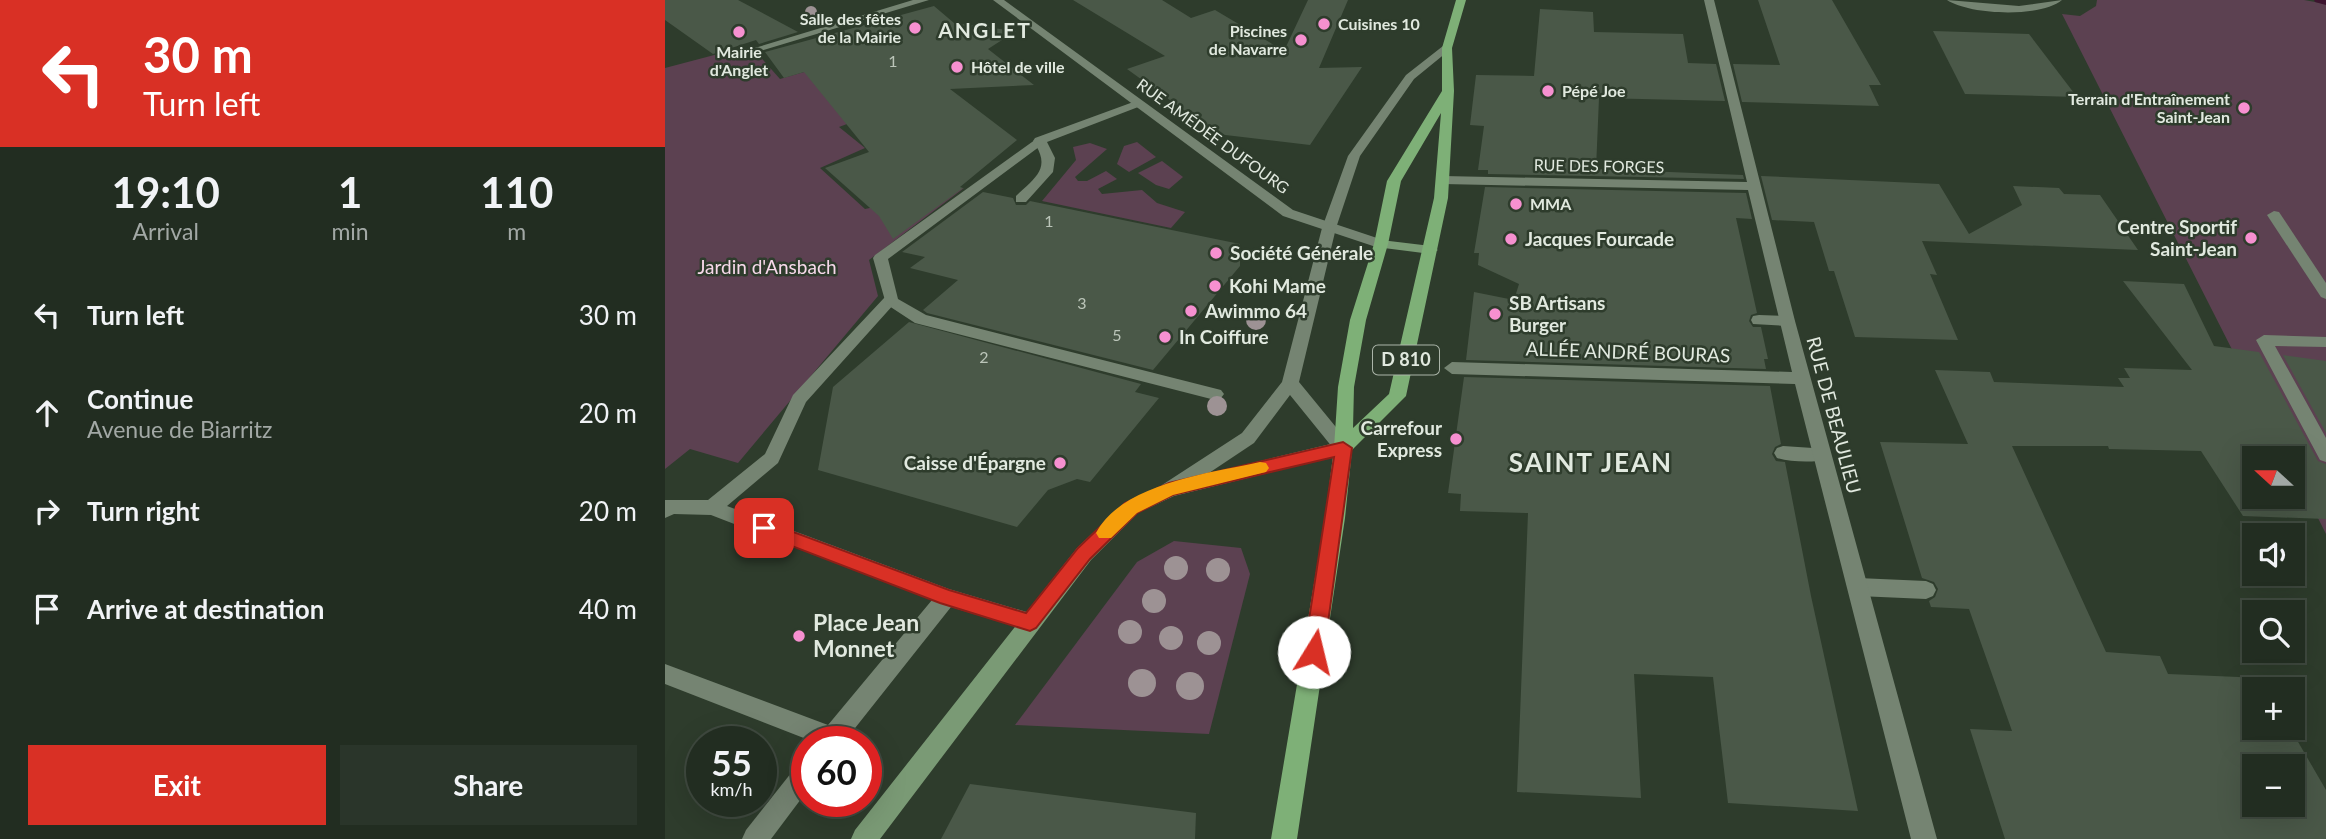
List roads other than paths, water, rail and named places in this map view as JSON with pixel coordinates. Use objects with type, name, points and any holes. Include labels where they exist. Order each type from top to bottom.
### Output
[{"type":"main road","name":"D 810","points":[[1343,448],[1397,396],[1431,250],[1443,180],[1448,91],[1447,48],[1461,0]]},
{"type":"main road","name":"D 810","points":[[1284,839],[1335,518],[1343,448],[1346,387],[1358,320],[1381,244],[1394,181],[1448,91]]},
{"type":"main road","name":"RUE AMÉDÉE DUFOURG","points":[[1381,244],[1431,250]]},
{"type":"main road","points":[[864,839],[1084,554],[1131,508],[1169,490],[1343,448]]},
{"type":"street","points":[[753,50],[924,0]]},
{"type":"street","name":"RUE AMÉDÉE DUFOURG","points":[[998,0],[1288,213],[1381,244]]},
{"type":"street","name":"RUE DE BEAULIEU","points":[[1709,0],[1787,321],[1924,839]]},
{"type":"street","points":[[1952,0],[1994,7],[2028,8],[2049,5],[2057,0]]},
{"type":"street","points":[[1169,490],[1248,438],[1290,383],[1329,228],[1354,156],[1364,138],[1410,77],[1447,48]]},
{"type":"street","points":[[1140,104],[1039,141],[880,258],[890,300],[921,319],[1215,394]]},
{"type":"street","points":[[1021,199],[1047,172],[1051,161],[1049,152],[1039,141]]},
{"type":"street","name":"RUE DES FORGES","points":[[1443,180],[1755,186]]},
{"type":"street","points":[[2274,215],[2326,294]]},
{"type":"street","points":[[712,508],[772,458],[799,399],[890,300]]},
{"type":"street","points":[[1759,320],[1787,321]]},
{"type":"street","points":[[2326,342],[2264,340],[2326,455]]},
{"type":"street","name":"ALLÉE ANDRÉ BOURAS","points":[[1452,368],[1803,379]]},
{"type":"street","points":[[1290,383],[1343,448]]},
{"type":"street","points":[[1783,453],[1822,454]]},
{"type":"street","points":[[665,510],[670,506],[712,508],[947,597],[1030,622]]},
{"type":"street","points":[[1858,587],[1926,590]]},
{"type":"street","points":[[842,726],[947,597]]},
{"type":"street","points":[[665,674],[796,726]]},
{"type":"street","points":[[755,839],[791,792]]},
{"type":"waterway","points":[[2318,0],[2326,2]]},
{"type":"place","name":"Cuisines 10","points":[[1324,24]]},
{"type":"place","name":"Salle des fêtes de la Mairie","points":[[915,28]]},
{"type":"place","name":"Mairie d'Anglet","points":[[739,32]]},
{"type":"place","name":"Piscines de Navarre","points":[[1301,40]]},
{"type":"place","name":"Hôtel de ville","points":[[957,67]]},
{"type":"place","name":"Pépé Joe","points":[[1548,91]]},
{"type":"place","name":"Terrain d'Entraînement Saint-Jean","points":[[2244,108]]},
{"type":"place","name":"MMA","points":[[1516,204]]},
{"type":"place","name":"Centre Sportif Saint-Jean","points":[[2251,238]]},
{"type":"place","name":"Jacques Fourcade","points":[[1511,239]]},
{"type":"place","name":"Société Générale","points":[[1216,253]]},
{"type":"place","name":"Kohi Mame","points":[[1215,286]]},
{"type":"place","name":"Awimmo 64","points":[[1191,311]]},
{"type":"place","name":"SB Artisans Burger","points":[[1495,314]]},
{"type":"place","name":"In Coiffure","points":[[1165,337]]},
{"type":"place","name":"Carrefour Express","points":[[1456,439]]},
{"type":"place","name":"Caisse d'Épargne","points":[[1060,463]]},
{"type":"place","name":"Place Jean Monnet","points":[[799,636]]},
{"type":"district","name":"ANGLET","points":[[985,31]]},
{"type":"district","name":"SAINT JEAN","points":[[1591,463]]},
{"type":"park label","name":"Jardin d'Ansbach","points":[[767,267]]}]
